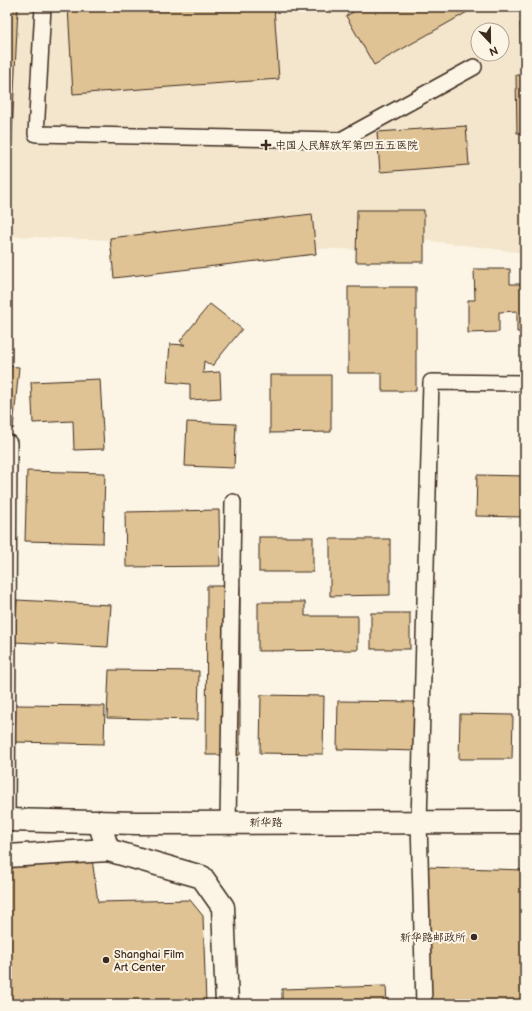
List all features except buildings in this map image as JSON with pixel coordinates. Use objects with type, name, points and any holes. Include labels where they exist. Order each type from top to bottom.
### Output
[{"type":"street","name":"新华路","points":[[7,820],[100,822],[525,822]]},
{"type":"street","points":[[100,822],[108,850]]},
{"type":"street","points":[[7,856],[108,850],[202,877],[223,907],[227,1004]]},
{"type":"lane","points":[[43,7],[36,134],[341,140],[474,67]]},
{"type":"lane","points":[[424,1004],[419,822],[431,382],[525,383]]},
{"type":"lane","points":[[7,820],[9,443]]},
{"type":"lane","points":[[228,822],[232,502]]},
{"type":"shaded area","name":"中国人民解放军第四五五医院","points":[[7,7],[525,7],[525,253],[408,238],[359,250],[7,236]]},
{"type":"place","name":"中国人民解放军第四五五医院","points":[[266,145]]},
{"type":"place","name":"新华路邮政所","points":[[474,937]]},
{"type":"place","name":"Shanghai Film Art Center","points":[[106,960]]}]
